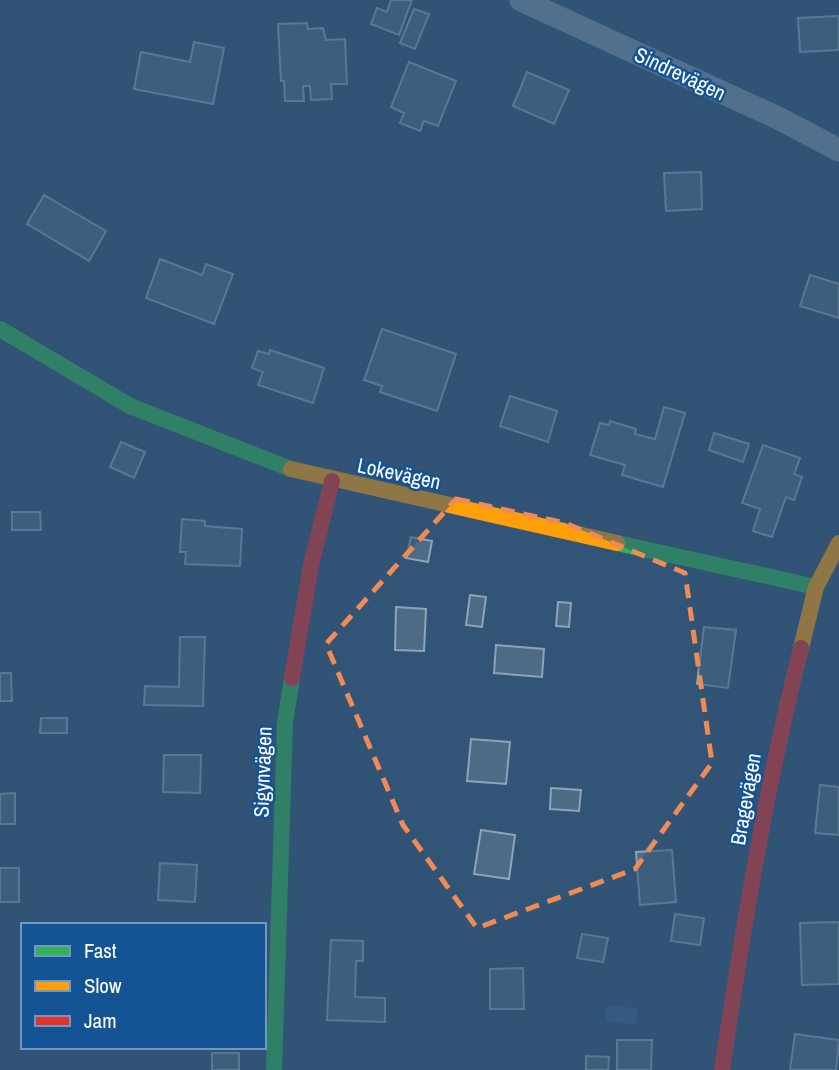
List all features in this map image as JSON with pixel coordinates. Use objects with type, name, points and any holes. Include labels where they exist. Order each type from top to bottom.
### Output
[{"type":"street","name":"Sindrevägen","points":[[521,0],[839,150]]},
{"type":"street","name":"Lokevägen","points":[[0,329],[130,406],[290,469],[332,481],[816,587]]},
{"type":"street","name":"Sigynvägen","points":[[274,1070],[285,723],[311,565],[332,481]]},
{"type":"street","name":"Bragevägen","points":[[722,1070],[777,743],[816,587],[839,543]]},
{"type":"highlighted area","points":[[456,499],[565,523],[685,573],[712,763],[635,869],[477,928],[403,825],[326,644]]},
{"type":"water","points":[[605,1006],[637,1008],[636,1024],[605,1022]]},
{"type":"building","points":[[391,0],[412,0],[399,35],[371,24],[377,8],[387,12]]},
{"type":"building","points":[[414,9],[429,14],[415,49],[400,43]]},
{"type":"building","points":[[839,16],[839,50],[800,52],[798,18]]},
{"type":"building","points":[[307,23],[308,29],[323,28],[326,40],[345,39],[347,84],[331,84],[332,99],[311,100],[310,86],[303,86],[304,101],[285,101],[284,81],[281,81],[278,24]]},
{"type":"building","points":[[194,42],[224,48],[213,104],[134,89],[141,52],[190,62]]},
{"type":"building","points":[[409,62],[456,81],[438,126],[424,121],[420,131],[400,123],[404,113],[391,107]]},
{"type":"building","points":[[527,72],[569,90],[554,124],[513,106]]},
{"type":"building","points":[[701,172],[702,209],[666,211],[664,173]]},
{"type":"building","points":[[44,195],[106,231],[89,261],[27,224]]},
{"type":"building","points":[[160,259],[202,275],[206,264],[233,274],[214,324],[146,298]]},
{"type":"building","points":[[810,275],[839,284],[839,318],[800,306]]},
{"type":"building","points":[[382,329],[456,354],[437,411],[380,392],[382,386],[364,380]]},
{"type":"building","points":[[270,350],[324,368],[313,403],[258,385],[263,372],[252,368],[258,351],[269,354]]},
{"type":"building","points":[[510,396],[557,411],[548,442],[500,426]]},
{"type":"building","points":[[664,407],[685,413],[663,487],[622,475],[625,465],[590,455],[600,423],[609,425],[610,421],[636,429],[635,434],[655,439]]},
{"type":"building","points":[[714,433],[749,444],[743,462],[709,450]]},
{"type":"building","points":[[121,442],[145,452],[134,478],[110,467]]},
{"type":"building","points":[[763,445],[800,458],[794,474],[802,477],[794,500],[786,497],[772,537],[753,531],[760,509],[742,503]]},
{"type":"building","points":[[12,512],[40,512],[41,530],[12,530]]},
{"type":"building","points":[[182,519],[205,521],[205,526],[242,529],[240,566],[185,564],[186,552],[180,552]]},
{"type":"building","points":[[411,537],[432,541],[428,562],[406,558]]},
{"type":"building","points":[[470,595],[486,597],[482,627],[466,625]]},
{"type":"building","points":[[558,602],[571,603],[569,627],[556,626]]},
{"type":"building","points":[[396,607],[426,609],[424,651],[395,650]]},
{"type":"building","points":[[704,627],[736,630],[728,688],[697,684]]},
{"type":"building","points":[[180,637],[205,637],[203,706],[144,705],[145,686],[179,687]]},
{"type":"building","points":[[496,645],[544,649],[542,677],[494,673]]},
{"type":"building","points":[[0,673],[11,673],[12,701],[0,701]]},
{"type":"building","points":[[41,718],[67,718],[67,733],[40,733]]},
{"type":"building","points":[[471,739],[510,742],[506,784],[467,781]]},
{"type":"building","points":[[164,755],[201,755],[200,793],[163,792]]},
{"type":"building","points":[[820,785],[839,787],[839,835],[815,833]]},
{"type":"building","points":[[551,788],[581,790],[579,811],[550,809]]},
{"type":"building","points":[[15,793],[15,824],[0,824],[0,794]]},
{"type":"building","points":[[481,830],[515,835],[509,879],[474,874]]},
{"type":"building","points":[[672,850],[676,902],[640,905],[636,852]]},
{"type":"building","points":[[160,863],[197,865],[195,902],[158,900]]},
{"type":"building","points":[[0,868],[19,868],[19,902],[0,902]]},
{"type":"building","points":[[675,914],[704,918],[700,945],[671,941]]},
{"type":"building","points":[[839,922],[839,984],[802,985],[800,923]]},
{"type":"building","points":[[582,934],[608,938],[603,962],[577,958]]},
{"type":"building","points":[[331,940],[363,941],[363,961],[356,961],[355,997],[385,998],[385,1022],[327,1020]]},
{"type":"building","points":[[523,968],[524,1009],[490,1009],[490,969]]},
{"type":"building","points":[[795,1034],[839,1040],[836,1070],[790,1070]]},
{"type":"building","points":[[617,1040],[652,1040],[651,1070],[617,1070]]},
{"type":"building","points":[[212,1053],[239,1053],[239,1070],[212,1070]]},
{"type":"building","points":[[586,1056],[609,1057],[608,1070],[586,1070]]},
{"type":"traffic: fast","points":[[0,329],[130,406],[291,469]]},
{"type":"traffic: fast","points":[[617,543],[816,587]]},
{"type":"traffic: fast","points":[[274,1070],[285,723],[292,678]]},
{"type":"traffic: slow","points":[[291,469],[617,543]]},
{"type":"traffic: slow","points":[[801,648],[816,587],[839,543]]},
{"type":"traffic: jam","points":[[292,678],[311,565],[332,481]]},
{"type":"traffic: jam","points":[[722,1070],[756,858],[801,648]]}]
